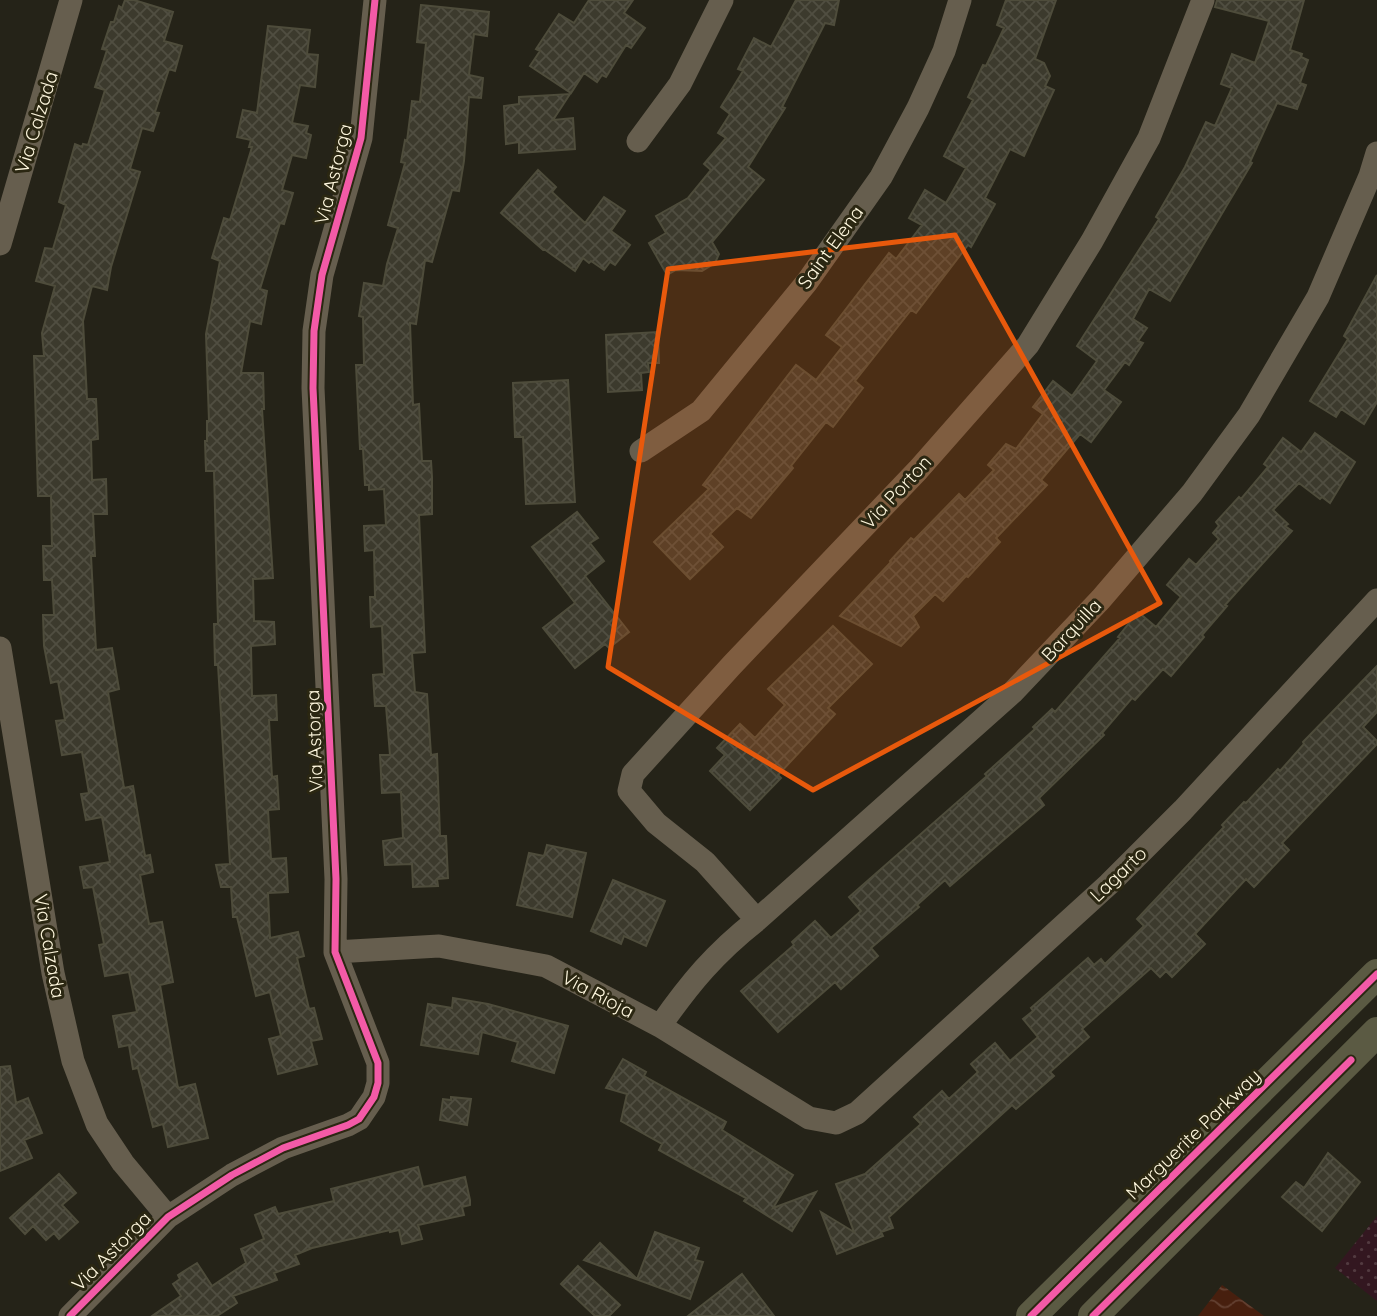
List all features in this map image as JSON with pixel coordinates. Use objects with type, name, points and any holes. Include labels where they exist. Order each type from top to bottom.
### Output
[{"type":"main road","name":"Marguerite Parkway","points":[[1031,1316],[1377,974]]},
{"type":"main road","points":[[1093,1316],[1377,1032]]},
{"type":"street","name":"Via Calzada","points":[[0,244],[71,0]]},
{"type":"street","name":"Via Astorga","points":[[70,1316],[168,1217],[232,1175],[283,1149],[359,1119],[374,1097],[378,1083],[378,1063],[335,952],[336,879],[313,388],[314,331],[322,275],[361,138],[375,0]]},
{"type":"street","points":[[638,141],[680,84],[722,0]]},
{"type":"street","name":"Saint Elena","points":[[641,451],[701,411],[807,282],[881,177],[918,108],[944,51],[960,0]]},
{"type":"street","name":"Via Porton","points":[[757,920],[705,862],[656,823],[629,791],[632,774],[918,470],[1028,345],[1092,242],[1149,138],[1203,0]]},
{"type":"street","name":"Barquilla","points":[[660,1027],[692,981],[731,941],[1012,693],[1101,599],[1192,493],[1248,415],[1318,297],[1370,176],[1377,153]]},
{"type":"street","name":"Lagarto","points":[[836,1123],[857,1113],[1109,884],[1192,802],[1377,600]]},
{"type":"street","name":"Via Calzada","points":[[0,648],[53,973],[73,1061],[97,1124],[123,1163],[168,1217]]},
{"type":"street","name":"Via Rioja","points":[[335,952],[439,946],[546,967],[660,1027],[809,1118],[836,1123]]},
{"type":"highlighted area","points":[[955,235],[1160,603],[813,790],[608,667],[668,269]]},
{"type":"shaded area","points":[[1377,1216],[1377,1301],[1335,1268]]},
{"type":"water","points":[[1222,1285],[1264,1316],[1198,1316]]},
{"type":"building","points":[[125,0],[134,0],[173,12],[164,41],[182,46],[175,71],[169,69],[155,112],[159,113],[153,131],[142,128],[130,169],[140,172],[111,267],[107,290],[92,286],[83,321],[87,399],[96,399],[98,439],[91,440],[92,480],[106,479],[107,514],[93,514],[95,556],[91,556],[96,650],[112,648],[119,689],[108,692],[124,788],[133,786],[145,856],[150,855],[153,872],[140,875],[149,924],[162,922],[173,982],[160,985],[178,1088],[195,1084],[208,1138],[168,1147],[163,1124],[153,1127],[138,1068],[133,1069],[129,1045],[119,1047],[113,1016],[137,1012],[129,972],[105,976],[99,945],[104,944],[93,887],[84,888],[80,867],[110,862],[102,817],[86,820],[81,794],[89,793],[82,752],[62,755],[56,721],[65,720],[58,681],[51,683],[44,646],[43,615],[54,615],[52,580],[44,580],[43,546],[52,546],[51,496],[38,496],[34,356],[44,356],[42,333],[55,286],[36,281],[45,248],[53,249],[66,205],[59,202],[75,144],[82,147],[83,144],[88,145],[105,90],[95,87],[107,50],[102,49],[111,22],[114,22],[119,6],[122,8]]},
{"type":"building","points":[[589,0],[633,0],[624,13],[645,28],[631,48],[626,45],[606,77],[602,75],[597,82],[584,73],[571,93],[530,66],[540,51],[536,49],[559,14],[574,23]]},
{"type":"building","points":[[796,0],[839,0],[834,25],[825,23],[782,107],[785,108],[748,167],[764,180],[712,242],[719,254],[715,263],[702,271],[676,270],[667,275],[649,243],[666,233],[656,216],[688,198],[711,170],[704,164],[726,138],[718,133],[730,114],[721,107],[743,71],[738,69],[754,38],[771,47]]},
{"type":"building","points":[[1006,0],[1056,0],[1035,59],[1044,63],[1050,76],[1045,86],[1054,90],[1024,156],[1010,149],[985,198],[995,204],[971,247],[968,245],[916,313],[911,310],[855,381],[863,388],[833,427],[826,422],[791,466],[793,468],[751,518],[737,508],[710,534],[723,547],[690,579],[654,542],[709,489],[703,485],[796,365],[816,380],[842,347],[826,335],[889,253],[896,259],[922,225],[909,218],[925,190],[946,203],[966,168],[944,156],[973,100],[968,97],[983,65],[986,66],[1004,28],[997,25]]},
{"type":"building","points":[[1217,0],[1304,0],[1290,50],[1302,54],[1301,57],[1308,60],[1300,83],[1306,85],[1297,109],[1277,103],[1250,162],[1252,163],[1170,301],[1149,289],[1133,319],[1147,328],[1138,341],[1143,343],[1129,365],[1125,362],[1104,390],[1121,402],[1091,442],[1080,434],[1041,480],[1047,485],[996,538],[1000,542],[968,577],[966,576],[943,601],[935,594],[913,616],[919,627],[901,646],[840,616],[911,538],[914,540],[959,494],[965,500],[994,470],[988,465],[1006,444],[1016,449],[1043,414],[1033,407],[1053,381],[1072,396],[1097,361],[1077,346],[1159,219],[1156,217],[1185,167],[1206,122],[1215,126],[1232,88],[1221,84],[1232,54],[1255,63],[1269,21],[1215,7]]},
{"type":"building","points":[[421,5],[489,12],[487,36],[474,34],[469,75],[483,78],[481,98],[469,97],[459,191],[452,190],[432,262],[425,260],[416,324],[410,323],[413,405],[419,404],[422,461],[431,461],[432,477],[432,514],[419,515],[425,652],[412,653],[415,692],[427,694],[431,755],[437,754],[440,836],[446,836],[448,878],[437,879],[438,886],[413,887],[412,864],[385,865],[383,841],[403,838],[401,792],[382,793],[380,755],[390,755],[386,706],[375,706],[373,675],[384,674],[382,626],[371,627],[370,597],[375,597],[374,550],[365,551],[364,526],[386,525],[384,489],[369,490],[369,485],[365,485],[363,449],[360,449],[356,365],[364,365],[363,317],[359,316],[364,283],[383,286],[398,228],[388,225],[405,163],[401,162],[405,140],[407,141],[412,101],[420,102],[426,43],[417,42]]},
{"type":"building","points":[[268,26],[310,30],[307,54],[318,55],[315,87],[300,85],[292,123],[308,126],[306,133],[311,135],[306,158],[292,155],[282,190],[293,193],[284,224],[280,223],[260,289],[267,291],[261,324],[250,321],[241,373],[263,373],[262,409],[273,578],[253,579],[254,621],[274,622],[275,644],[251,646],[252,696],[276,695],[277,720],[269,720],[272,777],[277,776],[279,809],[268,810],[271,859],[286,858],[288,892],[268,893],[270,938],[298,932],[304,956],[297,958],[309,1009],[314,1008],[322,1039],[311,1041],[317,1064],[278,1074],[269,1039],[281,1036],[270,992],[256,996],[237,917],[233,917],[231,887],[221,887],[216,865],[230,864],[218,665],[215,665],[214,624],[218,624],[214,471],[206,471],[205,441],[209,421],[206,334],[220,261],[212,258],[224,218],[230,220],[252,147],[249,147],[251,140],[237,137],[243,110],[257,113]]},
{"type":"building","points":[[570,94],[553,120],[573,118],[575,149],[519,153],[519,142],[506,144],[504,106],[519,104],[519,97]]},
{"type":"building","points":[[538,170],[556,187],[552,192],[585,223],[604,197],[625,211],[611,231],[630,245],[615,265],[610,262],[604,270],[583,258],[575,271],[543,250],[501,213]]},
{"type":"building","points":[[1377,275],[1377,402],[1364,424],[1341,409],[1336,417],[1310,401],[1348,339],[1344,336]]},
{"type":"building","points":[[658,332],[659,363],[648,363],[649,372],[641,373],[642,390],[608,392],[606,335]]},
{"type":"building","points":[[568,380],[575,502],[526,504],[523,437],[515,437],[513,383]]},
{"type":"building","points":[[1315,433],[1355,462],[1330,503],[1299,483],[1273,510],[1292,531],[1225,605],[1227,606],[1202,635],[1204,637],[1171,676],[1163,669],[1135,700],[1132,698],[1102,733],[1104,735],[1039,798],[1044,805],[950,886],[945,880],[917,905],[919,907],[871,948],[878,956],[841,989],[835,982],[778,1032],[741,991],[794,945],[792,942],[815,921],[831,938],[861,911],[849,897],[987,776],[985,774],[1035,729],[1033,727],[1052,709],[1055,712],[1120,638],[1118,637],[1138,612],[1156,627],[1181,597],[1167,585],[1189,559],[1196,565],[1219,539],[1213,533],[1219,526],[1216,522],[1239,497],[1241,499],[1268,467],[1264,464],[1283,438],[1301,452]]},
{"type":"building","points":[[577,512],[598,538],[590,543],[604,561],[585,576],[629,632],[609,648],[605,644],[575,668],[543,628],[575,603],[532,547]]},
{"type":"building","points":[[833,626],[872,664],[828,708],[835,714],[778,775],[781,778],[750,810],[710,771],[725,755],[717,748],[740,724],[755,738],[785,705],[768,689]]},
{"type":"building","points":[[1377,666],[1377,712],[1363,727],[1377,744],[1282,843],[1289,850],[1254,887],[1246,879],[1195,934],[1205,944],[1172,977],[1166,971],[1160,977],[1151,968],[1082,1029],[1089,1037],[1050,1072],[1054,1076],[1016,1109],[1012,1105],[889,1217],[893,1228],[881,1232],[883,1236],[837,1254],[821,1212],[854,1232],[836,1184],[865,1174],[921,1124],[914,1117],[942,1091],[949,1099],[978,1072],[971,1064],[995,1043],[1010,1061],[1038,1037],[1023,1019],[1033,1011],[1031,1008],[1088,958],[1094,965],[1101,959],[1105,964],[1144,926],[1137,919],[1224,827],[1222,825],[1278,769],[1280,771],[1303,742]]},
{"type":"building","points":[[547,845],[586,853],[572,917],[517,905],[529,853],[544,856]]},
{"type":"building","points":[[613,880],[665,901],[646,946],[624,936],[621,944],[591,931]]},
{"type":"building","points":[[453,998],[488,1004],[568,1026],[554,1073],[512,1061],[518,1042],[482,1032],[478,1054],[421,1045],[428,1004],[452,1008]]},
{"type":"building","points":[[623,1059],[646,1072],[644,1076],[726,1122],[722,1130],[793,1175],[773,1208],[816,1192],[792,1231],[744,1201],[746,1198],[659,1150],[662,1144],[621,1121],[627,1094],[606,1088]]},
{"type":"building","points":[[10,1066],[16,1103],[28,1098],[42,1133],[24,1140],[32,1158],[0,1171],[0,1067]]},
{"type":"building","points":[[451,1097],[471,1099],[467,1125],[440,1120],[443,1099],[451,1100]]},
{"type":"building","points":[[1328,1153],[1360,1182],[1322,1231],[1282,1197],[1296,1182],[1304,1188]]},
{"type":"building","points":[[418,1167],[423,1187],[465,1177],[470,1205],[462,1207],[464,1215],[418,1225],[422,1239],[402,1244],[399,1230],[390,1230],[312,1248],[295,1255],[299,1264],[274,1273],[277,1280],[233,1296],[237,1303],[217,1316],[152,1316],[181,1296],[173,1284],[180,1279],[178,1275],[197,1263],[212,1286],[246,1263],[241,1249],[264,1239],[255,1215],[275,1207],[278,1214],[334,1201],[331,1189]]},
{"type":"building","points":[[59,1174],[76,1193],[62,1205],[78,1222],[59,1239],[54,1233],[46,1240],[33,1226],[25,1234],[10,1218]]},
{"type":"building","points":[[655,1232],[699,1248],[695,1260],[703,1262],[690,1299],[584,1260],[600,1243],[637,1279]]},
{"type":"building","points":[[578,1266],[620,1305],[609,1316],[595,1316],[561,1284]]},
{"type":"building","points":[[742,1274],[774,1316],[688,1316]]},
{"type":"cycle path","points":[[70,1316],[168,1217],[232,1175],[283,1148],[359,1119],[374,1097],[378,1083],[378,1063],[335,952],[336,879],[313,388],[314,331],[322,275],[361,138],[375,0]]},
{"type":"cycle path","points":[[1031,1316],[1377,974]]},
{"type":"cycle path","points":[[1093,1316],[1351,1060]]}]
